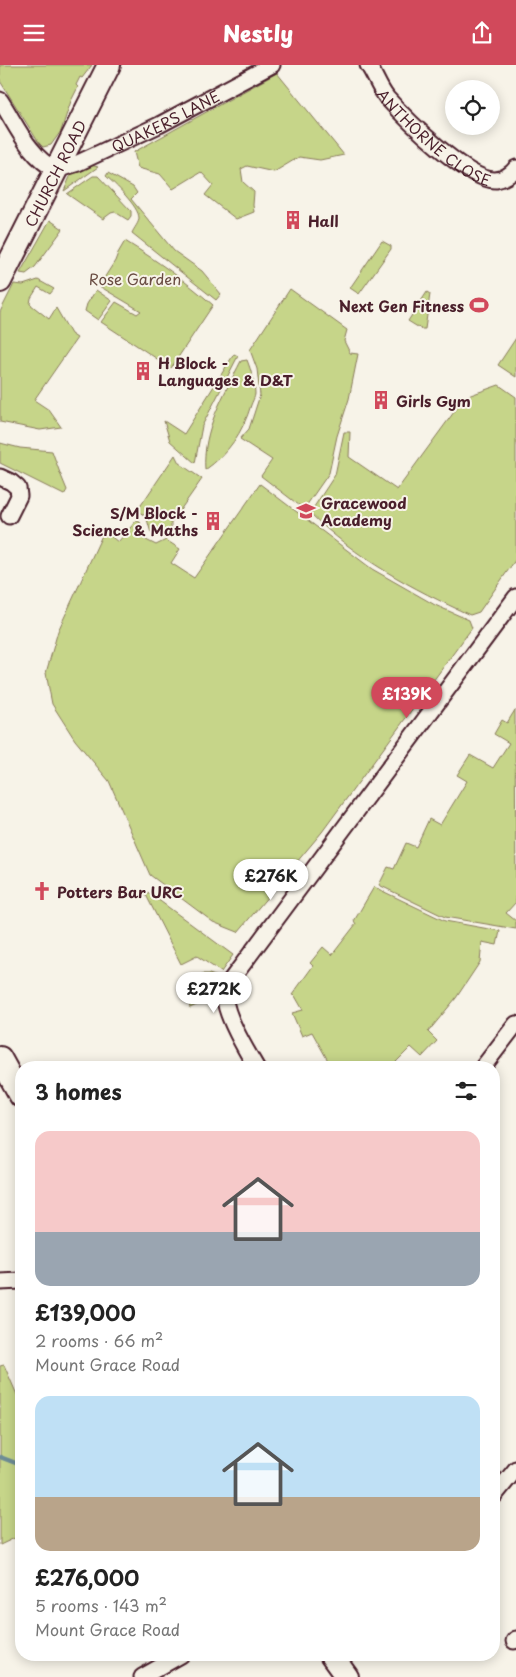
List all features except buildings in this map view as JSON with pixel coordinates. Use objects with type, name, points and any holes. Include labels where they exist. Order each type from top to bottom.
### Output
[{"type":"street","name":"CHURCH ROAD","points":[[0,281],[109,65]]},
{"type":"street","name":"QUAKERS LANE","points":[[56,170],[78,163],[159,125],[272,65]]},
{"type":"street","name":"ANTHORNE CLOSE","points":[[368,65],[387,97],[453,160],[474,175],[496,180],[506,177],[516,169]]},
{"type":"street","points":[[0,100],[34,153],[46,165],[56,170]]},
{"type":"street","points":[[0,477],[18,488],[19,496],[9,516]]},
{"type":"street","points":[[253,1061],[229,1013],[225,999],[231,980],[516,597]]},
{"type":"street","points":[[488,1061],[516,1025]]},
{"type":"street","points":[[0,1057],[15,1085]]},
{"type":"street","points":[[0,1282],[15,1281]]},
{"type":"street","points":[[500,1489],[516,1469]]},
{"type":"street","points":[[142,1677],[170,1661]]},
{"type":"street","points":[[335,1661],[347,1677]]},
{"type":"green space","points":[[0,65],[92,65],[82,78],[80,77],[61,131],[51,145],[43,147],[39,143],[0,81]]},
{"type":"green space","points":[[277,73],[344,155],[320,160],[299,157],[274,172],[247,166],[241,169],[243,182],[254,192],[254,212],[236,219],[205,195],[213,185],[201,172],[173,189],[160,174],[138,168],[134,152]]},
{"type":"green space","points":[[91,165],[98,167],[64,191],[72,172]]},
{"type":"green space","points":[[108,173],[133,187],[137,193],[131,199],[174,251],[202,271],[221,294],[216,300],[132,233],[139,220],[138,213],[126,196],[106,176]]},
{"type":"green space","points":[[93,176],[98,176],[131,211],[131,216],[128,220],[115,212],[103,219],[67,194]]},
{"type":"green space","points":[[50,220],[63,229],[35,267],[26,274],[20,273]]},
{"type":"green space","name":"Rose Garden","points":[[125,241],[170,271],[213,305],[171,368],[101,322],[116,302],[137,314],[141,311],[99,286]]},
{"type":"green space","points":[[382,241],[391,246],[391,249],[359,294],[350,288]]},
{"type":"green space","points":[[38,280],[54,289],[50,294],[38,287],[31,298],[30,304],[49,319],[56,308],[71,334],[77,338],[34,400],[49,410],[61,427],[40,430],[0,422],[0,312],[14,284],[23,285]]},
{"type":"green space","points":[[290,289],[347,330],[344,341],[350,353],[358,354],[349,399],[337,436],[329,473],[304,509],[261,476],[272,460],[240,439],[249,429],[260,395],[257,369],[250,350]]},
{"type":"green space","points":[[96,290],[112,301],[98,320],[85,311]]},
{"type":"green space","points":[[427,292],[430,294],[425,329],[421,329],[408,321]]},
{"type":"green space","points":[[516,338],[516,377],[498,365]]},
{"type":"green space","points":[[234,354],[238,356],[202,426],[195,463],[170,441],[164,421],[184,434]]},
{"type":"green space","points":[[247,360],[255,397],[234,442],[221,457],[205,470],[207,441],[215,413],[241,361]]},
{"type":"green space","points":[[499,385],[516,397],[516,559],[479,612],[470,615],[406,583],[365,558],[327,529],[310,513],[335,475],[344,432],[350,432],[349,457],[397,490],[465,397]]},
{"type":"green space","points":[[0,443],[20,448],[52,451],[67,490],[64,495],[0,463]]},
{"type":"green space","points":[[175,455],[179,463],[202,479],[171,523],[171,530],[158,536],[151,533],[146,516],[137,511]]},
{"type":"green space","points":[[260,484],[372,569],[435,605],[469,620],[472,628],[322,832],[238,932],[213,922],[150,875],[109,781],[75,740],[52,704],[46,673],[58,631],[104,531],[118,542],[136,521],[140,522],[146,540],[156,545],[166,540],[180,549],[171,563],[194,578]]},
{"type":"green space","points":[[515,710],[516,902],[506,913],[516,921],[516,929],[445,917],[379,885],[388,867],[394,869],[406,843],[416,847],[429,819],[440,825],[467,781],[457,775],[470,755],[493,768],[509,743],[494,734],[502,720],[507,723]]},
{"type":"green space","points":[[374,887],[445,921],[500,931],[497,945],[482,942],[480,962],[456,998],[428,1032],[437,1041],[422,1057],[411,1047],[397,1061],[328,1061],[312,1032],[302,1036],[292,1013],[303,1010],[295,996],[292,995],[313,966],[310,963],[323,947],[332,955],[356,924],[354,921]]},
{"type":"green space","points":[[144,891],[233,955],[221,972],[197,956],[181,964]]},
{"type":"green space","points":[[202,974],[218,977],[213,999],[190,1008],[187,988],[192,981]]},
{"type":"green space","points":[[4,1365],[15,1390],[15,1538],[0,1545],[0,1366]]},
{"type":"waterway","points":[[0,1457],[15,1463]]},
{"type":"place","name":"Hall","points":[[293,220]]},
{"type":"place","name":"Next Gen Fitness","points":[[479,305]]},
{"type":"place","name":"H Block - Languages & D&T","points":[[143,371]]},
{"type":"place","name":"Girls Gym","points":[[381,400]]},
{"type":"place","name":"Gracewood Academy","points":[[306,511]]},
{"type":"place","name":"S/M Block - Science & Maths","points":[[213,521]]},
{"type":"place","name":"Potters Bar URC","points":[[42,891]]}]
